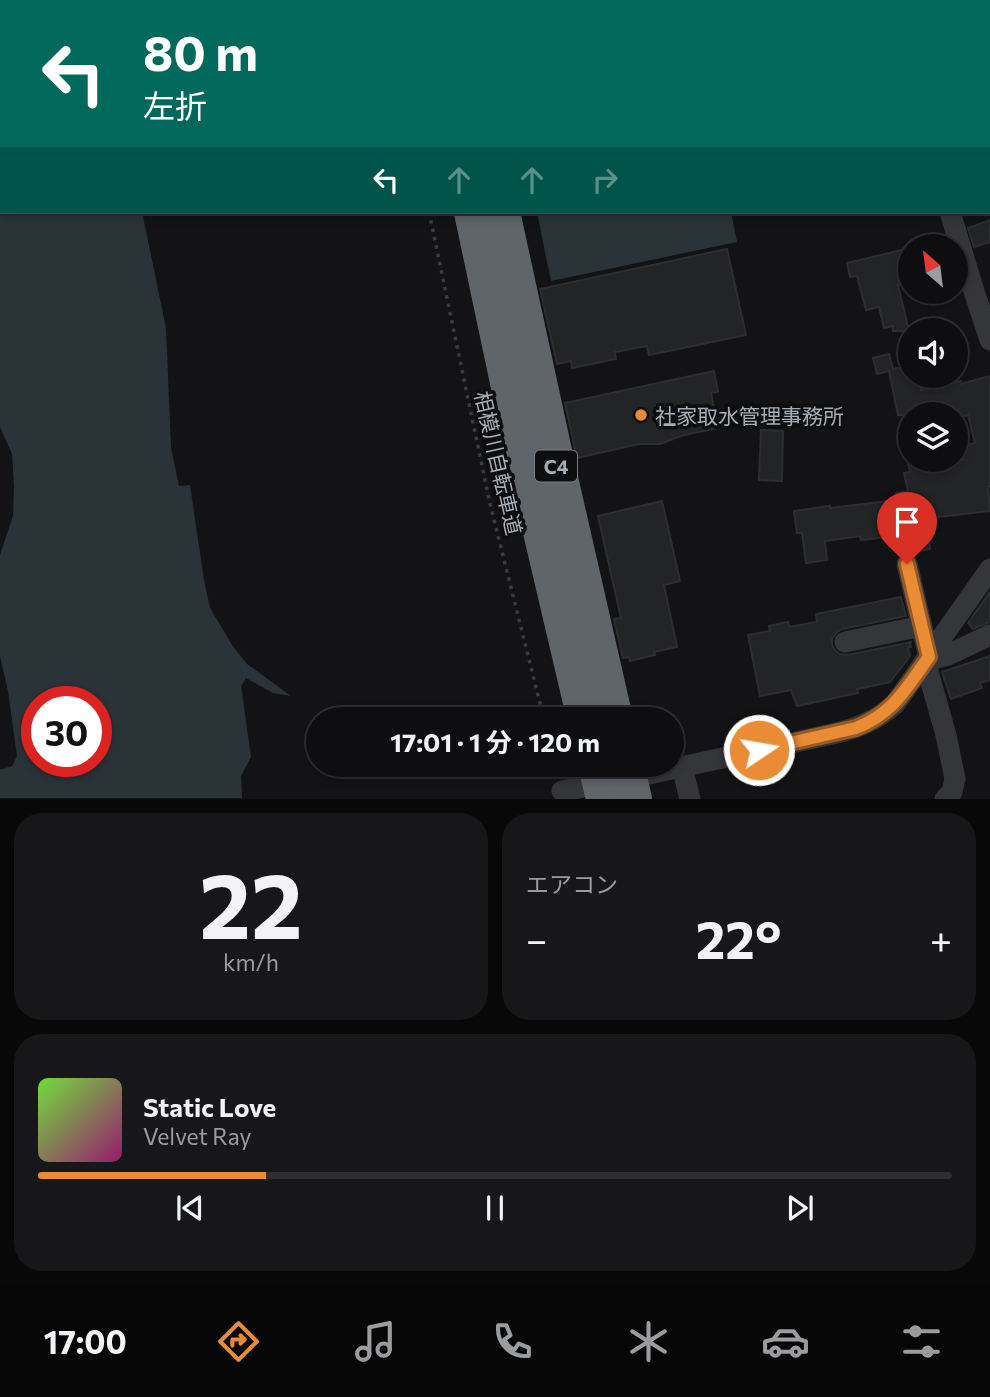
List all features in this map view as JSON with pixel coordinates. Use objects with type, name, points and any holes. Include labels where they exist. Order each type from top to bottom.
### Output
[{"type":"highway","name":"C4","points":[[473,214],[528,472],[583,707]]},
{"type":"highway","name":"C4","points":[[500,214],[611,707]]},
{"type":"highway","points":[[600,777],[605,799]]},
{"type":"highway","points":[[628,777],[634,799]]},
{"type":"street","points":[[951,214],[981,285],[990,340]]},
{"type":"street","points":[[907,564],[955,779],[952,792],[945,799]]},
{"type":"street","points":[[684,767],[837,733],[871,722],[884,714],[927,659],[990,569]]},
{"type":"street","points":[[845,642],[922,626]]},
{"type":"street","points":[[927,659],[948,656],[990,635]]},
{"type":"street","points":[[684,775],[690,799]]},
{"type":"street","points":[[562,791],[632,777]]},
{"type":"path","name":"相模川自転車道","points":[[429,214],[490,504],[541,707]]},
{"type":"shaded area","points":[[0,214],[142,214],[166,328],[171,448],[179,486],[190,485],[210,608],[247,664],[291,696],[273,693],[246,678],[241,686],[251,757],[241,776],[242,798],[0,798],[0,770],[12,766],[17,756],[0,656],[0,555],[13,516],[12,454],[0,427]]},
{"type":"shaded area","points":[[537,214],[731,214],[737,242],[551,281]]},
{"type":"building","points":[[990,220],[990,242],[974,247],[968,228]]},
{"type":"building","points":[[727,249],[746,335],[649,355],[647,346],[615,352],[616,359],[572,368],[571,361],[557,364],[540,289]]},
{"type":"building","points":[[898,251],[898,304],[903,304],[906,318],[898,318],[898,331],[893,331],[893,326],[884,328],[879,307],[866,310],[857,276],[850,277],[847,263]]},
{"type":"building","points":[[889,354],[893,369],[898,368],[898,388],[968,388],[968,382],[990,376],[990,511],[930,518],[931,528],[927,528],[930,549],[915,552],[914,546],[910,547],[910,544],[889,547],[887,537],[861,540],[860,536],[825,541],[827,560],[806,563],[802,533],[797,533],[794,511],[897,500],[896,493],[908,491],[904,473],[968,472],[968,445],[975,443],[968,415],[968,402],[898,402],[898,415],[889,371],[877,374],[873,358]]},
{"type":"building","name":"社家取水管理事務所","points":[[714,371],[718,392],[711,393],[718,428],[684,435],[660,444],[639,444],[577,458],[565,403]]},
{"type":"building","points":[[761,430],[783,431],[782,481],[759,480]]},
{"type":"building","points":[[662,501],[680,581],[664,585],[677,647],[630,661],[629,657],[623,658],[614,619],[621,618],[598,516]]},
{"type":"building","points":[[990,592],[990,622],[973,629],[968,623]]},
{"type":"building","points":[[901,597],[906,616],[842,629],[832,639],[835,650],[847,655],[910,642],[910,656],[890,682],[857,689],[858,693],[797,706],[791,690],[760,696],[748,635],[770,631],[769,626],[788,622],[789,627],[817,622],[816,614]]},
{"type":"building","points":[[990,656],[990,680],[980,683],[982,688],[951,699],[942,672]]},
{"type":"place","name":"社家取水管理事務所","points":[[641,415]]},
{"type":"route","points":[[759,750],[856,728],[884,714],[894,704],[929,657],[907,564]]}]
